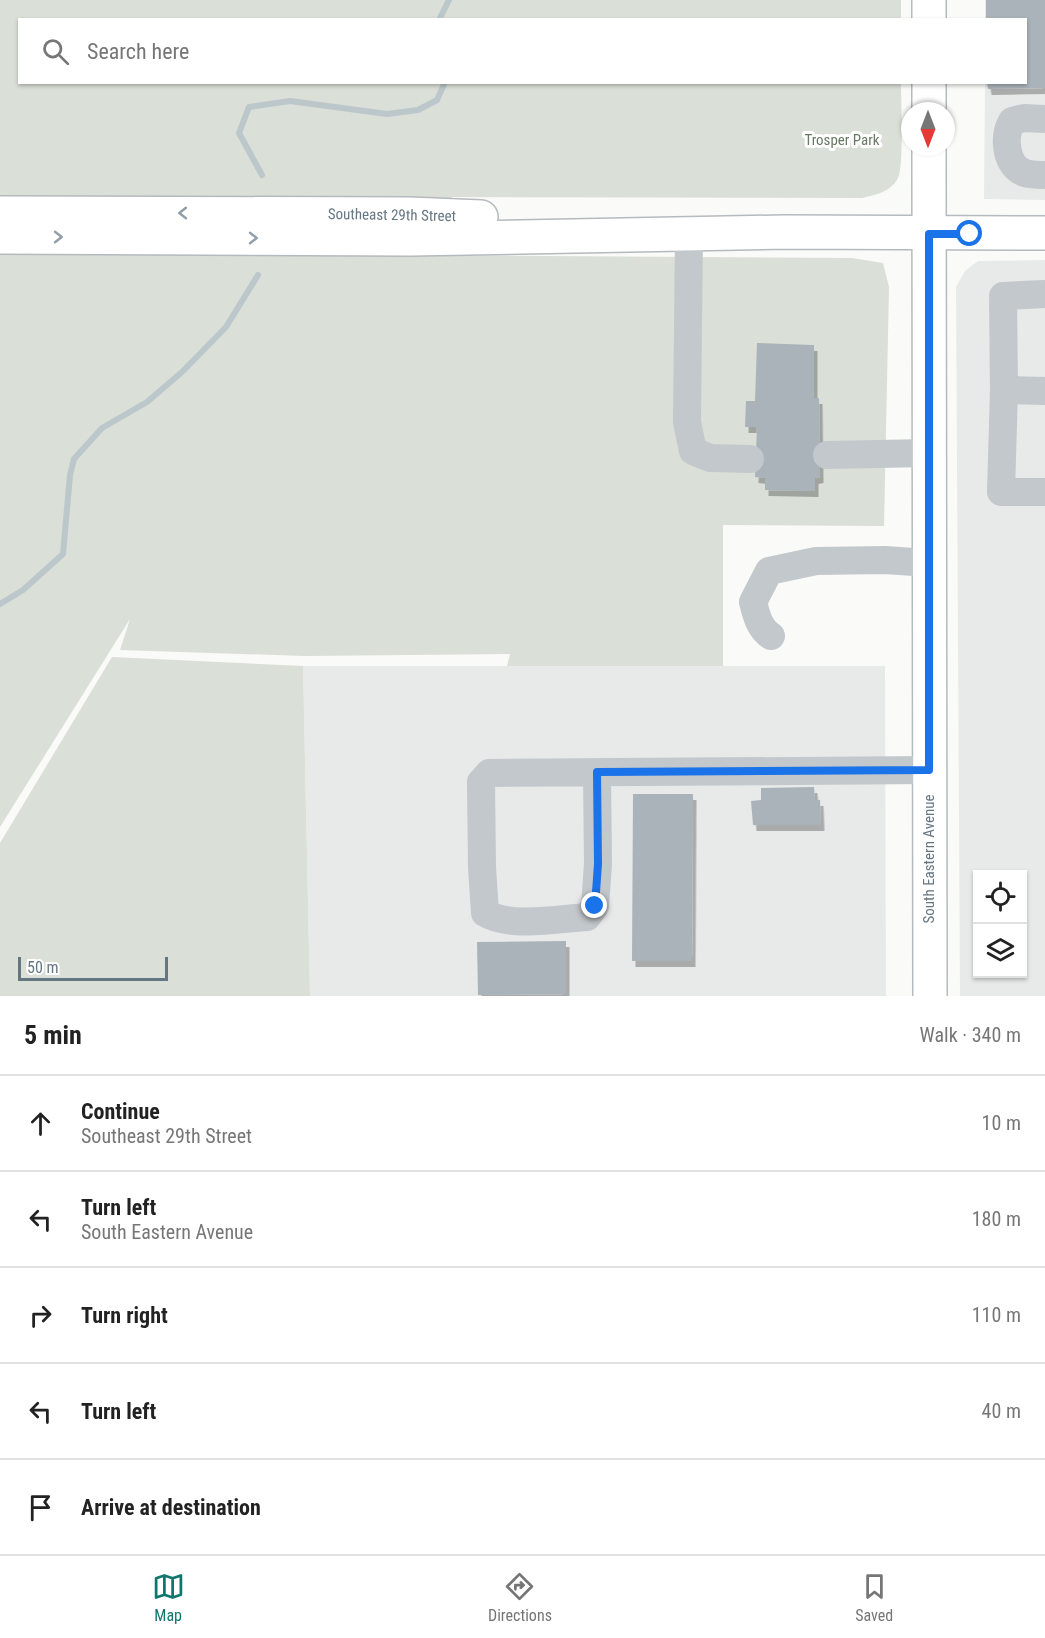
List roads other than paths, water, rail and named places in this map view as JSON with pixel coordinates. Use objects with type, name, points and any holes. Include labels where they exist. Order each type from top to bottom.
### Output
[{"type":"main road","points":[[929,0],[929,18]]},
{"type":"main road","points":[[929,84],[929,102]]},
{"type":"main road","name":"South Eastern Avenue","points":[[929,156],[930,996]]},
{"type":"main road","name":"Southeast 29th Street","points":[[0,213],[409,214],[784,232],[1045,233]]},
{"type":"main road","name":"Southeast 29th Street","points":[[0,237],[411,238],[784,232]]},
{"type":"lane","points":[[1045,118],[1024,118],[1012,122],[1006,133],[1008,154],[1013,164],[1024,173],[1045,175]]},
{"type":"lane","points":[[689,234],[687,422],[693,452],[710,458],[750,459]]},
{"type":"lane","points":[[1045,294],[1003,296],[1004,390],[1001,492],[1045,492]]},
{"type":"lane","points":[[1004,390],[1045,391]]},
{"type":"lane","points":[[827,455],[928,453]]},
{"type":"lane","points":[[771,636],[757,617],[753,602],[769,571],[816,561],[885,560],[928,563]]},
{"type":"lane","points":[[597,772],[598,864],[595,906],[587,917],[518,921],[491,916],[485,912],[481,783],[489,773],[597,772],[929,770]]},
{"type":"waterway","points":[[440,18],[449,0]]},
{"type":"waterway","points":[[262,175],[239,133],[249,107],[290,101],[387,114],[418,110],[437,100],[444,84]]},
{"type":"waterway","points":[[0,604],[23,590],[63,554],[70,475],[74,459],[102,428],[147,402],[182,372],[226,327],[258,275]]},
{"type":"park label","name":"Trosper Park","points":[[842,140]]}]
